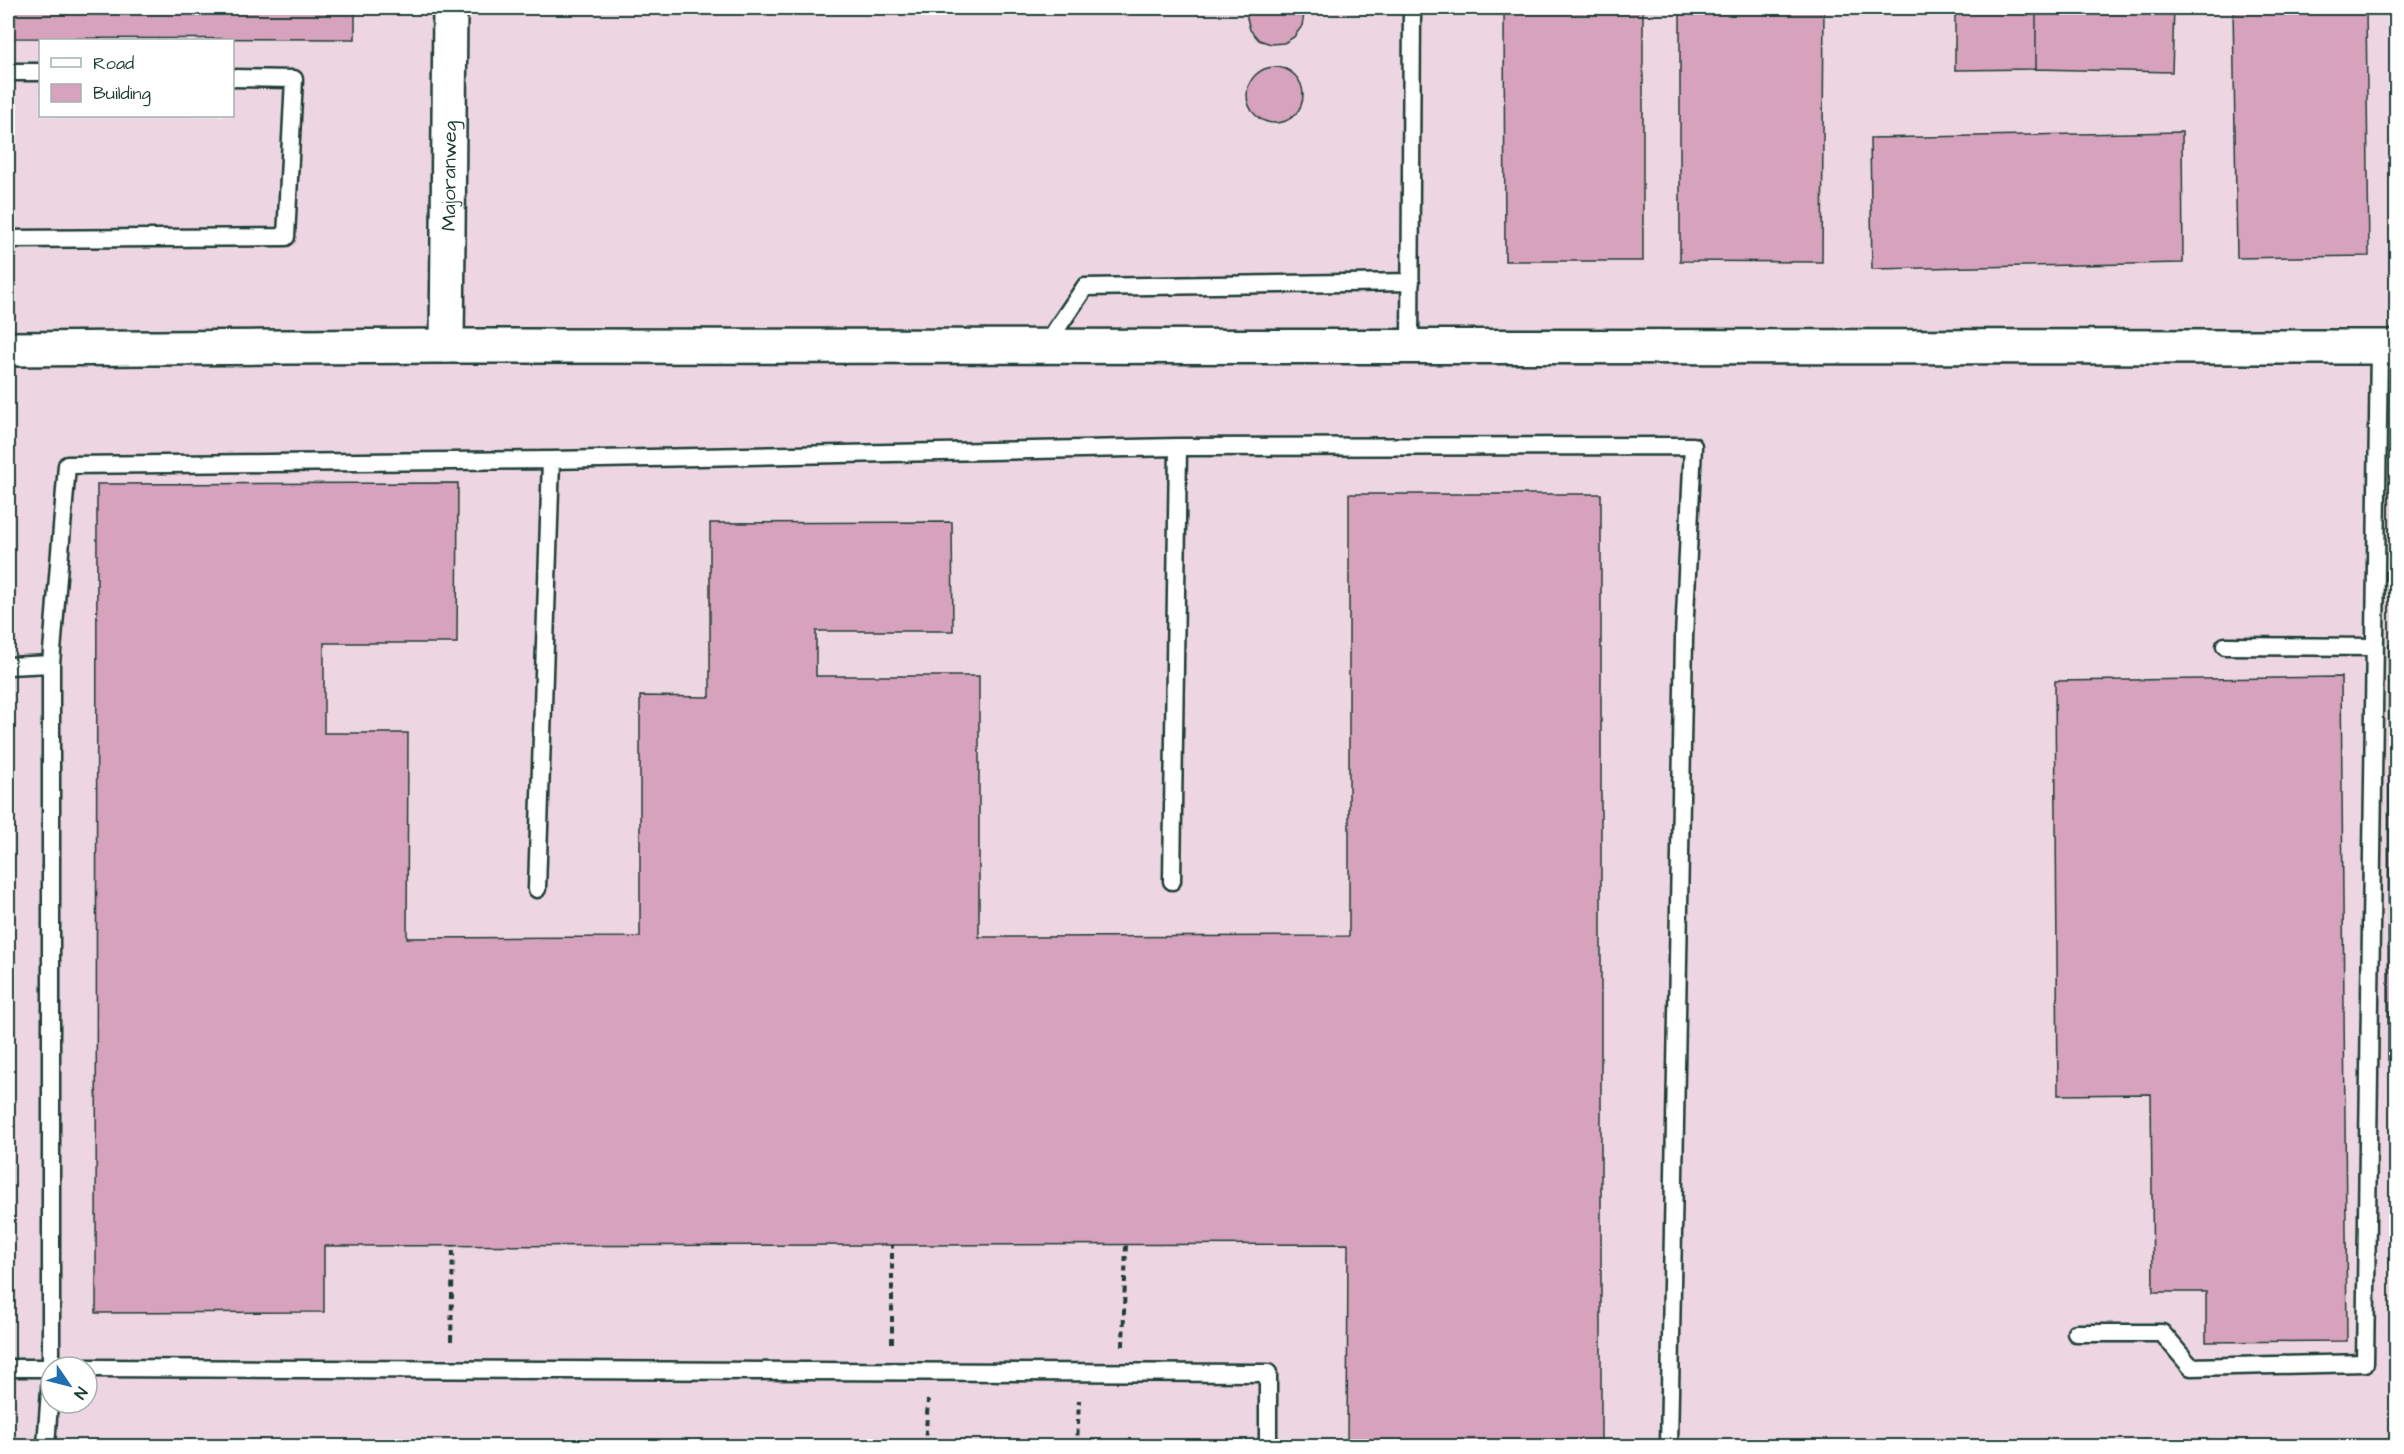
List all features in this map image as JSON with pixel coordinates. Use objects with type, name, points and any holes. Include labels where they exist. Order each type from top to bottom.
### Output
[{"type":"street","name":"Majoranweg","points":[[447,346],[450,8]]},
{"type":"street","points":[[8,349],[447,346],[2388,347]]},
{"type":"lane","points":[[1410,346],[1412,8]]},
{"type":"lane","points":[[8,72],[39,72]]},
{"type":"lane","points":[[8,239],[286,237],[294,79],[234,78]]},
{"type":"lane","points":[[1045,346],[1084,286],[1411,282]]},
{"type":"lane","points":[[2076,1333],[2162,1333],[2191,1367],[2365,1363],[2375,647],[2388,347]]},
{"type":"lane","points":[[51,1355],[51,664],[67,465],[551,460],[1178,447],[1693,446],[1683,637],[1669,1446]]},
{"type":"lane","points":[[1172,881],[1178,447]]},
{"type":"lane","points":[[537,889],[551,460]]},
{"type":"lane","points":[[2225,646],[2375,647]]},
{"type":"lane","points":[[8,666],[51,664]]},
{"type":"lane","points":[[8,1368],[39,1368]]},
{"type":"lane","points":[[99,1368],[1268,1373],[1268,1446]]},
{"type":"lane","points":[[46,1446],[48,1415]]},
{"type":"path","points":[[892,1245],[892,1372]]},
{"type":"path","points":[[1122,1373],[1126,1245]]},
{"type":"path","points":[[451,1371],[453,1246]]},
{"type":"path","points":[[926,1446],[929,1372]]},
{"type":"path","points":[[1077,1446],[1080,1372]]},
{"type":"shaded area","points":[[8,8],[2396,8],[2396,1446],[8,1446]]},
{"type":"building","points":[[8,8],[355,8],[355,39],[8,38]]},
{"type":"building","points":[[1248,8],[1302,8],[1304,14],[1302,26],[1294,37],[1284,43],[1271,44],[1259,40],[1250,30],[1247,18]]},
{"type":"building","points":[[1504,8],[1643,8],[1643,261],[1505,261]]},
{"type":"building","points":[[1680,8],[1824,8],[1822,262],[1680,261]]},
{"type":"building","points":[[1955,8],[2036,8],[2036,69],[1955,70]]},
{"type":"building","points":[[2036,8],[2174,8],[2172,72],[2036,69]]},
{"type":"building","points":[[2233,8],[2366,8],[2369,256],[2237,258]]},
{"type":"building","points":[[1275,67],[1286,69],[1295,75],[1301,84],[1303,95],[1301,106],[1295,115],[1286,121],[1275,123],[1264,121],[1255,115],[1249,106],[1247,95],[1249,84],[1255,75],[1264,69]]},
{"type":"building","points":[[2182,132],[2183,263],[1872,269],[1870,138]]},
{"type":"building","points":[[458,483],[457,643],[324,643],[324,733],[408,733],[407,938],[640,937],[640,696],[710,697],[710,523],[952,522],[953,631],[816,631],[816,676],[979,676],[979,937],[1349,936],[1349,494],[1601,494],[1601,1446],[1347,1446],[1348,1244],[324,1246],[324,1312],[96,1313],[97,484]]},
{"type":"building","points":[[2389,645],[2396,645],[2396,1060],[2388,1060]]},
{"type":"building","points":[[2341,677],[2347,1341],[2206,1342],[2206,1292],[2153,1292],[2151,1094],[2058,1095],[2055,681]]}]
